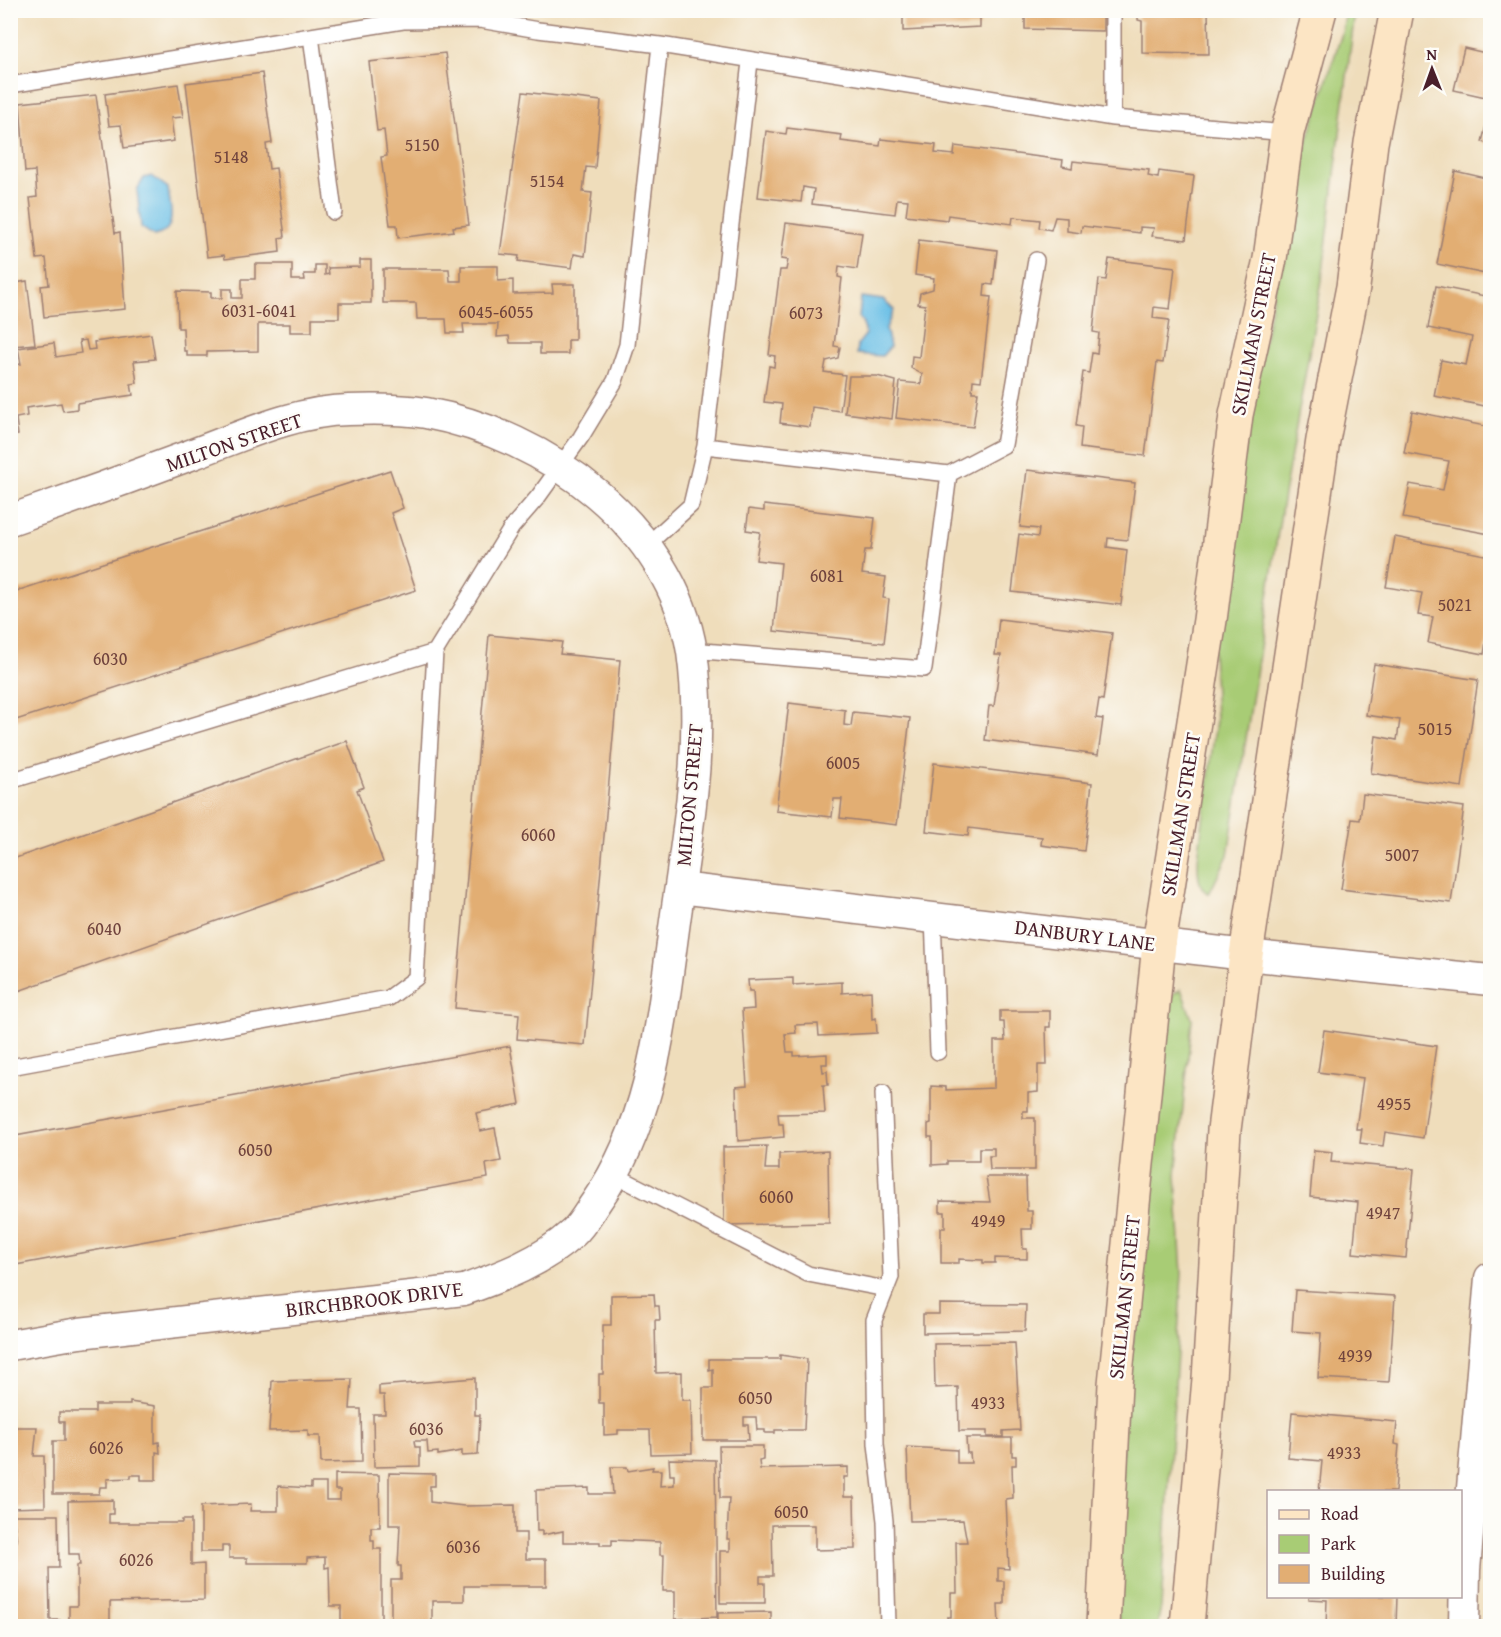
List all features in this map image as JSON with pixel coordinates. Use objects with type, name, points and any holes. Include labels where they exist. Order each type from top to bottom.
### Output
[{"type":"main road","name":"SKILLMAN STREET","points":[[1103,1626],[1115,1384],[1159,944],[1210,620],[1236,415],[1270,259],[1287,133],[1320,10]]},
{"type":"main road","points":[[1187,1626],[1209,1379],[1224,1130],[1246,955],[1323,440],[1353,287],[1371,143],[1397,10]]},
{"type":"street","name":"MILTON STREET","points":[[10,520],[284,420],[342,410],[426,413],[481,429],[531,450],[558,466],[606,503],[647,545],[673,587],[691,650],[696,747],[680,888]]},
{"type":"street","name":"DANBURY LANE","points":[[680,888],[1246,955],[1491,980]]},
{"type":"street","name":"BIRCHBROOK DRIVE","points":[[10,1344],[80,1332],[464,1290],[523,1268],[575,1232],[615,1175],[641,1117],[655,1063],[680,888]]},
{"type":"street","points":[[1464,1626],[1478,1571],[1491,1278]]},
{"type":"lane","points":[[1113,10],[1113,118]]},
{"type":"lane","points":[[10,85],[403,21],[480,20],[538,30],[660,45],[750,62],[1113,118],[1287,133]]},
{"type":"lane","points":[[311,36],[334,212]]},
{"type":"lane","points":[[10,1067],[389,998],[416,978],[435,652],[512,527],[538,497],[558,466],[581,437],[615,381],[627,345],[660,45]]},
{"type":"lane","points":[[647,545],[691,505],[705,446],[750,62]]},
{"type":"lane","points":[[705,446],[949,474],[1005,446],[1036,260]]},
{"type":"lane","points":[[691,650],[924,669],[949,474]]},
{"type":"lane","points":[[10,781],[435,652]]},
{"type":"lane","points":[[933,917],[938,1052]]},
{"type":"lane","points":[[883,1094],[891,1277],[874,1320],[876,1444],[885,1521],[888,1626]]},
{"type":"lane","points":[[615,1175],[808,1274],[886,1289]]},
{"type":"green space","points":[[1346,11],[1355,11],[1322,280],[1282,506],[1228,855],[1209,894],[1200,883],[1198,859],[1216,720],[1213,649],[1241,458],[1298,170],[1342,33]]},
{"type":"green space","points":[[1181,989],[1192,1019],[1176,1175],[1182,1274],[1161,1607],[1157,1626],[1120,1626],[1116,1605],[1122,1446],[1168,1006],[1173,994]]},
{"type":"water","points":[[152,176],[168,188],[171,210],[170,224],[167,229],[154,236],[141,227],[137,190],[144,178]]},
{"type":"water","points":[[861,297],[883,300],[894,310],[886,328],[890,347],[882,356],[857,354],[858,344],[866,334],[859,318]]},
{"type":"building","points":[[903,10],[980,10],[980,27],[903,31]]},
{"type":"building","points":[[1025,10],[1103,10],[1103,31],[1025,29]]},
{"type":"building","points":[[1138,10],[1208,10],[1209,54],[1142,53],[1142,21],[1138,20]]},
{"type":"building","points":[[1464,48],[1490,54],[1490,98],[1454,90]]},
{"type":"building","points":[[445,53],[469,225],[453,227],[454,231],[398,238],[397,225],[390,225],[381,157],[387,156],[384,130],[377,131],[369,62]]},
{"type":"building","points":[[262,73],[272,143],[266,144],[269,169],[276,168],[285,237],[279,238],[280,252],[225,259],[224,255],[207,257],[186,83]]},
{"type":"building","points":[[178,84],[183,117],[171,118],[174,141],[124,148],[121,125],[109,126],[105,94]]},
{"type":"building","points":[[523,92],[601,101],[595,168],[586,167],[583,192],[592,193],[585,256],[574,254],[572,268],[518,261],[519,256],[500,254]]},
{"type":"building","points":[[96,95],[115,233],[120,232],[125,309],[44,317],[41,286],[49,285],[46,258],[37,259],[30,198],[37,197],[35,171],[25,172],[20,103]]},
{"type":"building","points":[[1490,109],[1490,144],[1482,142]]},
{"type":"building","points":[[787,128],[842,135],[841,141],[880,146],[881,139],[936,145],[935,153],[954,155],[955,146],[1063,160],[1062,166],[1072,168],[1073,161],[1149,170],[1148,176],[1158,178],[1159,171],[1194,176],[1186,240],[1152,236],[1154,228],[1140,227],[1140,233],[1082,226],[1081,233],[1067,231],[1067,218],[1055,217],[1051,230],[1039,228],[1040,220],[1013,217],[1012,224],[948,215],[947,220],[906,215],[908,200],[897,199],[895,214],[812,204],[814,189],[803,187],[801,202],[758,197],[766,131],[786,134]]},
{"type":"building","points":[[1455,171],[1490,179],[1490,275],[1437,264]]},
{"type":"building","points":[[786,223],[862,233],[857,269],[839,266],[838,277],[842,278],[834,346],[840,347],[838,358],[826,361],[824,372],[845,375],[840,411],[812,407],[810,427],[780,423],[782,404],[764,402],[769,366],[774,367],[775,356],[769,355],[780,270],[786,270],[788,260],[781,259]]},
{"type":"building","points":[[919,240],[997,250],[993,285],[985,284],[984,296],[991,297],[981,381],[973,380],[972,392],[978,392],[973,427],[896,418],[900,382],[921,384],[922,374],[911,368],[912,356],[919,357],[925,305],[918,304],[920,293],[933,289],[934,278],[915,275]]},
{"type":"building","points":[[1109,259],[1175,267],[1170,309],[1154,307],[1153,318],[1169,320],[1163,363],[1157,362],[1145,456],[1080,448],[1082,427],[1076,426],[1083,372],[1089,373],[1092,353],[1097,354],[1099,333],[1093,332],[1099,279],[1106,280]]},
{"type":"building","points":[[360,260],[371,260],[371,303],[339,303],[339,318],[312,318],[312,332],[290,332],[290,324],[258,324],[258,351],[207,352],[207,356],[187,356],[187,351],[184,351],[183,328],[178,328],[177,291],[211,292],[211,298],[222,298],[222,289],[232,289],[232,298],[242,298],[242,279],[255,279],[255,264],[292,264],[292,280],[305,280],[304,274],[315,274],[315,265],[325,265],[325,275],[329,274],[328,268],[360,267]]},
{"type":"building","points":[[461,266],[498,266],[498,281],[513,280],[513,294],[553,293],[552,284],[575,284],[575,340],[568,340],[568,354],[540,354],[540,343],[510,343],[509,336],[497,337],[498,324],[463,324],[464,333],[447,333],[446,319],[417,319],[416,303],[383,303],[383,269],[449,269],[450,281],[461,281]]},
{"type":"building","points":[[27,281],[35,344],[13,346],[10,284]]},
{"type":"building","points":[[1436,286],[1490,297],[1490,407],[1434,396],[1441,360],[1466,365],[1472,337],[1428,328]]},
{"type":"building","points":[[151,334],[155,359],[134,361],[137,383],[131,384],[133,395],[77,403],[77,409],[63,411],[61,403],[26,408],[27,416],[16,418],[18,435],[10,436],[10,365],[21,364],[18,348],[54,343],[56,357],[81,353],[79,341],[86,340],[88,350],[95,349],[94,342]]},
{"type":"building","points":[[849,376],[877,376],[896,381],[892,419],[845,413]]},
{"type":"building","points":[[1412,411],[1490,427],[1488,498],[1490,499],[1490,534],[1403,518],[1410,484],[1443,490],[1449,461],[1404,453]]},
{"type":"building","points":[[390,470],[403,508],[391,513],[416,590],[10,722],[10,593]]},
{"type":"building","points":[[1027,470],[1135,483],[1128,540],[1108,538],[1107,547],[1127,550],[1121,605],[1012,592],[1019,534],[1038,537],[1039,529],[1020,527]]},
{"type":"building","points":[[764,505],[875,518],[871,550],[865,550],[862,574],[886,577],[883,598],[889,599],[884,643],[774,631],[781,563],[756,560],[760,532],[746,530],[749,509],[764,511]]},
{"type":"building","points":[[1395,537],[1490,556],[1490,618],[1484,654],[1428,643],[1433,617],[1418,615],[1422,593],[1386,587]]},
{"type":"building","points":[[999,619],[1112,633],[1103,700],[1099,699],[1096,718],[1103,719],[1098,755],[985,740],[989,706],[994,706],[1001,655],[995,655]]},
{"type":"building","points":[[489,635],[562,642],[560,654],[620,660],[585,1045],[517,1039],[519,1014],[455,1008]]},
{"type":"building","points":[[1374,664],[1478,680],[1462,787],[1371,773],[1376,736],[1397,740],[1400,720],[1366,715]]},
{"type":"building","points":[[789,703],[845,710],[844,725],[851,726],[853,712],[910,718],[897,825],[840,818],[842,799],[834,799],[832,817],[776,811]]},
{"type":"building","points":[[347,741],[364,787],[357,790],[383,862],[10,994],[10,860]]},
{"type":"building","points":[[934,763],[1092,783],[1084,851],[1041,845],[1042,837],[969,828],[968,836],[926,831]]},
{"type":"building","points":[[1363,794],[1464,807],[1451,903],[1341,889],[1352,819],[1360,820]]},
{"type":"building","points":[[793,978],[793,985],[842,982],[842,993],[871,991],[872,1019],[876,1018],[877,1033],[819,1036],[818,1024],[795,1025],[796,1033],[785,1034],[787,1052],[794,1052],[794,1056],[827,1054],[827,1064],[822,1064],[823,1072],[827,1071],[828,1085],[823,1085],[825,1113],[778,1114],[779,1124],[783,1124],[784,1137],[738,1141],[736,1087],[747,1086],[742,1010],[754,1009],[753,991],[749,991],[748,980]]},
{"type":"building","points":[[1000,1011],[1050,1011],[1050,1027],[1046,1027],[1047,1065],[1038,1065],[1038,1092],[1028,1093],[1028,1111],[1023,1111],[1023,1118],[1035,1118],[1035,1170],[990,1170],[989,1156],[994,1156],[994,1148],[979,1148],[979,1161],[947,1161],[947,1164],[932,1165],[932,1137],[928,1137],[928,1124],[931,1123],[931,1086],[946,1087],[946,1090],[994,1088],[994,1041],[1005,1041],[1004,1022],[1000,1022]]},
{"type":"building","points":[[1324,1030],[1436,1046],[1423,1138],[1385,1132],[1383,1146],[1360,1143],[1362,1129],[1356,1129],[1363,1078],[1318,1072]]},
{"type":"building","points":[[510,1046],[520,1104],[476,1113],[480,1131],[495,1128],[501,1161],[486,1164],[488,1178],[10,1266],[10,1137]]},
{"type":"building","points":[[767,1146],[765,1169],[779,1169],[779,1154],[828,1151],[829,1223],[724,1225],[723,1147]]},
{"type":"building","points":[[1314,1150],[1332,1152],[1331,1162],[1414,1169],[1406,1258],[1353,1253],[1358,1202],[1310,1197]]},
{"type":"building","points":[[986,1177],[1026,1177],[1027,1211],[1032,1211],[1032,1229],[1022,1229],[1023,1249],[1027,1249],[1027,1259],[995,1258],[995,1263],[983,1263],[983,1260],[959,1259],[959,1263],[941,1263],[941,1228],[945,1228],[945,1212],[940,1212],[940,1201],[990,1202]]},
{"type":"building","points":[[1295,1290],[1395,1296],[1389,1382],[1318,1378],[1321,1333],[1292,1331]]},
{"type":"building","points":[[654,1294],[655,1306],[659,1306],[660,1320],[655,1320],[656,1373],[682,1372],[682,1400],[691,1400],[692,1453],[651,1454],[650,1430],[618,1430],[618,1434],[604,1435],[604,1403],[599,1403],[599,1374],[603,1374],[603,1325],[611,1325],[611,1295]]},
{"type":"building","points":[[939,1304],[1026,1305],[1025,1331],[923,1333],[923,1314],[939,1314]]},
{"type":"building","points":[[1015,1343],[1020,1430],[1003,1431],[1003,1437],[987,1437],[987,1431],[959,1431],[958,1387],[935,1388],[934,1344]]},
{"type":"building","points":[[780,1355],[807,1359],[804,1430],[775,1430],[775,1433],[765,1433],[765,1430],[757,1430],[756,1417],[744,1417],[744,1425],[748,1425],[749,1440],[703,1440],[703,1388],[713,1388],[713,1369],[709,1370],[709,1359],[780,1359]]},
{"type":"building","points":[[475,1378],[475,1415],[480,1415],[478,1455],[462,1456],[462,1451],[438,1455],[438,1452],[428,1453],[427,1441],[414,1441],[415,1447],[420,1447],[420,1466],[374,1467],[373,1414],[385,1414],[384,1395],[379,1395],[379,1386]]},
{"type":"building","points":[[352,1379],[350,1409],[361,1409],[362,1462],[321,1463],[320,1436],[308,1436],[308,1430],[269,1431],[272,1381]]},
{"type":"building","points":[[130,1402],[155,1406],[155,1443],[159,1442],[160,1453],[156,1452],[156,1480],[141,1480],[141,1475],[131,1475],[131,1478],[107,1479],[107,1487],[100,1487],[99,1494],[53,1494],[53,1441],[64,1441],[64,1422],[59,1422],[59,1412],[95,1412],[95,1405],[130,1405]]},
{"type":"building","points":[[1292,1412],[1397,1422],[1395,1444],[1399,1445],[1395,1490],[1319,1490],[1322,1461],[1288,1458]]},
{"type":"building","points":[[10,1427],[37,1427],[34,1456],[44,1456],[45,1507],[10,1508]]},
{"type":"building","points":[[966,1438],[1012,1438],[1012,1456],[1016,1456],[1016,1465],[1012,1465],[1013,1498],[1006,1499],[1009,1569],[998,1568],[998,1581],[1004,1581],[1004,1604],[998,1604],[999,1626],[947,1626],[947,1617],[951,1617],[951,1593],[957,1593],[956,1542],[967,1542],[963,1520],[910,1521],[907,1447],[957,1450],[957,1463],[971,1463],[970,1453],[967,1453]]},
{"type":"building","points":[[719,1446],[763,1446],[763,1460],[759,1461],[760,1469],[848,1467],[848,1477],[844,1477],[844,1497],[854,1497],[855,1549],[815,1550],[815,1525],[772,1525],[773,1576],[760,1576],[760,1583],[765,1583],[765,1603],[720,1603],[720,1551],[730,1551],[730,1539],[727,1539],[729,1498],[720,1498]]},
{"type":"building","points":[[669,1459],[715,1460],[717,1617],[675,1619],[675,1591],[663,1591],[664,1555],[660,1555],[660,1542],[612,1540],[612,1545],[600,1545],[600,1542],[563,1542],[563,1531],[542,1535],[542,1531],[537,1531],[536,1490],[589,1488],[589,1494],[613,1494],[611,1467],[627,1467],[628,1471],[653,1467],[652,1470],[661,1470],[660,1486],[674,1485],[674,1475],[670,1475]]},
{"type":"building","points":[[389,1473],[435,1474],[435,1486],[430,1486],[430,1502],[464,1506],[515,1505],[515,1533],[526,1533],[526,1559],[546,1559],[546,1586],[464,1586],[464,1601],[432,1601],[432,1626],[391,1626],[391,1580],[401,1580],[401,1566],[398,1566],[400,1525],[389,1525]]},
{"type":"building","points":[[335,1474],[379,1475],[380,1527],[371,1527],[371,1540],[374,1540],[374,1549],[381,1549],[381,1626],[341,1626],[341,1606],[330,1606],[329,1567],[325,1568],[325,1557],[307,1558],[307,1563],[247,1563],[247,1558],[229,1558],[229,1546],[222,1546],[222,1552],[201,1552],[201,1506],[251,1504],[250,1511],[278,1511],[278,1486],[311,1488],[311,1483],[326,1483],[326,1500],[340,1500],[340,1490],[335,1490]]},
{"type":"building","points":[[113,1500],[113,1514],[109,1514],[109,1523],[182,1523],[182,1520],[191,1520],[191,1565],[204,1564],[204,1600],[110,1602],[110,1626],[69,1626],[69,1606],[77,1606],[77,1565],[80,1565],[79,1554],[69,1554],[68,1501]]},
{"type":"building","points":[[13,1515],[58,1515],[59,1568],[49,1568],[50,1620],[60,1620],[60,1626],[10,1626],[10,1542],[17,1541]]},
{"type":"building","points":[[1397,1598],[1396,1626],[1326,1626],[1327,1600],[1309,1599]]},
{"type":"building","points":[[771,1612],[771,1626],[693,1626],[718,1624],[718,1613]]}]
